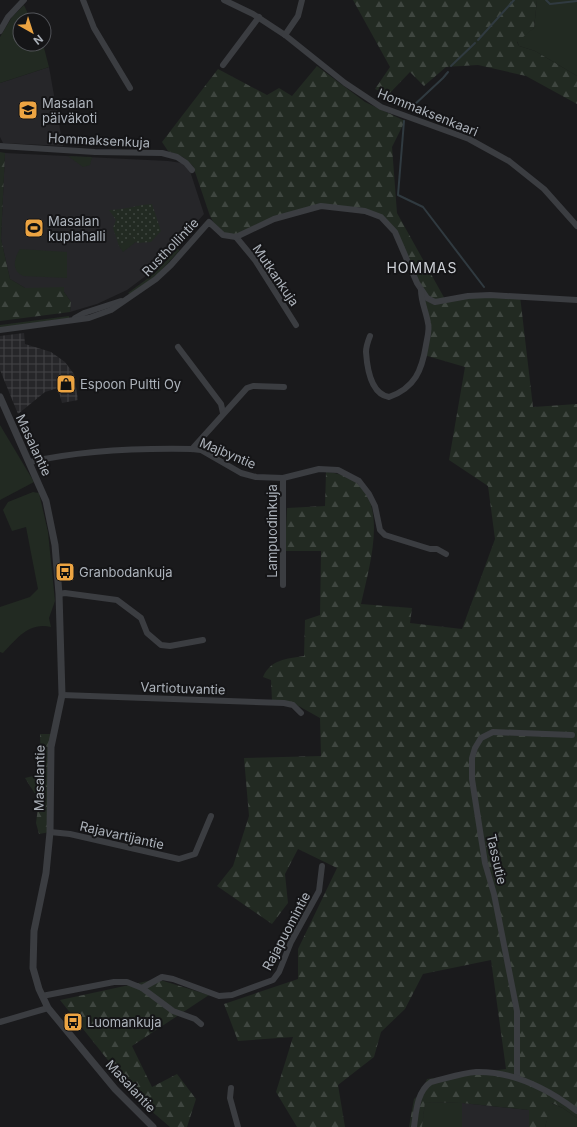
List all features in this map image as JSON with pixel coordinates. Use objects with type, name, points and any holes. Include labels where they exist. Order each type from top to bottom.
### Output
[{"type":"street","points":[[0,31],[8,17],[24,0]]},
{"type":"street","points":[[83,0],[94,28],[130,88]]},
{"type":"street","name":"Hommaksenkaari","points":[[224,0],[259,17],[285,35],[345,83],[381,107],[469,139],[509,161],[544,189],[577,226]]},
{"type":"street","points":[[285,35],[298,16],[302,0]]},
{"type":"street","points":[[222,65],[259,17]]},
{"type":"street","name":"Hommaksenkuja","points":[[0,146],[95,152],[162,153],[181,160],[192,170]]},
{"type":"street","points":[[236,237],[274,219],[321,206],[365,211],[381,217],[395,232],[421,290],[427,298],[435,302],[468,296],[490,295],[577,300]]},
{"type":"street","name":"Rusthollintie","points":[[0,330],[102,315],[156,279],[171,265],[209,222],[223,235],[236,237]]},
{"type":"street","name":"Mutkankuja","points":[[236,237],[255,260],[296,325]]},
{"type":"street","points":[[370,336],[366,350],[373,382],[376,388],[384,396],[389,397],[406,390],[418,375],[424,354],[429,324],[421,300],[421,290]]},
{"type":"street","points":[[178,347],[221,404],[223,413]]},
{"type":"street","points":[[192,448],[247,388],[253,386],[284,387]]},
{"type":"street","name":"Masalantie","points":[[0,397],[30,462],[50,516],[55,545],[59,594],[62,695],[51,748],[50,832],[46,873],[32,943],[33,968],[42,996],[48,1008],[115,1089],[153,1127]]},
{"type":"street","name":"Majbyntie","points":[[30,462],[122,449],[192,448],[201,450],[241,473],[256,477],[283,478],[303,472],[329,469],[338,470],[359,481],[369,494],[375,506],[380,530],[391,538],[437,550],[446,554]]},
{"type":"street","name":"Lampuodinkuja","points":[[283,478],[283,585]]},
{"type":"street","points":[[59,594],[65,593],[117,600],[141,618],[147,633],[161,645],[170,646],[203,640]]},
{"type":"street","name":"Vartiotuvantie","points":[[62,695],[284,703],[293,705],[301,713]]},
{"type":"street","name":"Tassutie","points":[[517,1078],[517,1011],[494,894],[485,864],[472,779],[472,758],[475,748],[481,738],[493,732],[572,735]]},
{"type":"street","name":"Rajavartijantie","points":[[50,832],[70,834],[179,859],[195,854],[211,816]]},
{"type":"street","name":"Rajapuomintie","points":[[142,988],[162,977],[173,979],[219,996],[232,995],[273,980],[279,972],[291,942],[319,891],[322,866]]},
{"type":"street","points":[[42,996],[114,982],[127,982],[142,988],[173,1011],[195,1019],[200,1024]]},
{"type":"street","points":[[0,1022],[48,1008]]},
{"type":"street","points":[[414,1127],[422,1092],[425,1086],[431,1082],[475,1072],[498,1073],[534,1084],[577,1111]]},
{"type":"street","points":[[231,1088],[230,1098],[238,1127]]},
{"type":"shaded area","name":"Masalan päiväkoti","points":[[49,67],[63,146],[3,143],[0,137],[0,83]]},
{"type":"shaded area","points":[[5,153],[168,161],[182,163],[190,171],[204,214],[162,262],[127,290],[97,304],[70,312],[71,302],[64,292],[64,288],[25,288],[10,279],[1,239]]},
{"type":"shaded area","points":[[24,333],[25,344],[51,352],[65,362],[74,374],[78,400],[62,403],[58,388],[45,392],[18,414],[0,370],[0,336]]},
{"type":"shaded area","points":[[425,1102],[462,1103],[529,1110],[529,1127],[422,1127]]},
{"type":"green space","points":[[353,0],[537,0],[534,28],[517,42],[519,46],[535,51],[577,76],[577,104],[526,76],[478,65],[446,67],[424,86],[410,72],[388,95],[375,89],[390,67]]},
{"type":"green space","points":[[537,0],[577,0],[577,76],[535,51],[519,46],[517,41],[534,28]]},
{"type":"green space","points":[[24,5],[27,12],[17,12]]},
{"type":"green space","points":[[12,17],[12,52],[45,52],[49,67],[0,83],[0,37]]},
{"type":"green space","points":[[317,66],[365,102],[405,121],[392,147],[397,213],[446,301],[468,296],[520,296],[533,407],[577,404],[577,1118],[563,1108],[552,1103],[545,1127],[529,1127],[529,1110],[462,1103],[425,1102],[422,1127],[409,1127],[414,1099],[422,1092],[427,1079],[506,1069],[491,960],[423,974],[405,1009],[381,1032],[374,1057],[338,1085],[345,1127],[297,1127],[276,1092],[293,1037],[238,1041],[224,1004],[298,979],[298,949],[337,868],[298,849],[285,874],[288,903],[272,924],[217,886],[233,866],[249,816],[244,758],[321,756],[320,718],[295,704],[272,701],[271,680],[263,677],[266,671],[275,663],[285,659],[304,656],[305,620],[320,615],[321,551],[285,551],[287,508],[325,506],[326,472],[348,478],[363,489],[371,505],[374,523],[370,565],[361,604],[412,608],[410,623],[462,629],[495,539],[488,486],[449,460],[465,367],[424,355],[429,324],[421,290],[395,232],[381,217],[321,206],[274,219],[236,237],[223,235],[216,227],[210,216],[193,166],[183,157],[168,151],[162,142],[218,69],[267,95],[279,88],[292,96]]},
{"type":"green space","points":[[0,152],[5,153],[1,239],[10,279],[25,288],[64,287],[64,292],[71,302],[70,312],[0,321]]},
{"type":"green space","points":[[68,156],[92,157],[90,165],[83,167]]},
{"type":"green space","points":[[152,204],[161,231],[151,242],[137,243],[132,236],[119,246],[113,228],[116,220],[109,210]]},
{"type":"green space","points":[[132,236],[137,241],[123,252],[119,246]]},
{"type":"green space","points":[[20,249],[67,252],[67,278],[23,276],[19,274],[15,267],[15,260]]},
{"type":"green space","points":[[177,249],[180,250],[157,275],[130,294],[128,293],[155,273]]},
{"type":"green space","points":[[69,316],[69,318],[0,328],[0,325]]},
{"type":"green space","points":[[0,425],[34,482],[0,500]]},
{"type":"green space","points":[[33,492],[39,493],[48,532],[55,601],[49,618],[51,627],[43,626],[29,629],[18,637],[3,653],[0,652],[0,607],[30,597],[38,589],[26,527],[12,531],[3,510],[8,502]]},
{"type":"green space","points":[[40,734],[53,734],[50,832],[39,834],[36,823],[39,800],[25,778],[37,775],[41,765]]},
{"type":"green space","points":[[157,979],[209,995],[132,1046],[152,1087],[177,1074],[196,1099],[187,1127],[170,1127],[142,1103],[60,1000]]},
{"type":"green space","points":[[425,1102],[462,1103],[462,1127],[422,1127]]},
{"type":"green space","points":[[551,1103],[563,1108],[577,1118],[577,1127],[545,1127]]},
{"type":"waterway","points":[[478,40],[514,0]]},
{"type":"waterway","points":[[546,0],[550,4],[577,1]]},
{"type":"waterway","points":[[451,66],[475,43]]},
{"type":"waterway","points":[[412,107],[448,72]]},
{"type":"waterway","points":[[404,121],[398,195],[423,207],[484,287]]},
{"type":"place","name":"Masalan päiväkoti","points":[[28,110]]},
{"type":"place","name":"Masalan kuplahalli","points":[[34,228]]},
{"type":"place","name":"Espoon Pultti Oy","points":[[66,384]]},
{"type":"place","name":"Granbodankuja","points":[[65,572]]},
{"type":"place","name":"Luomankuja","points":[[73,1022]]},
{"type":"district","name":"HOMMAS","points":[[422,268]]}]
